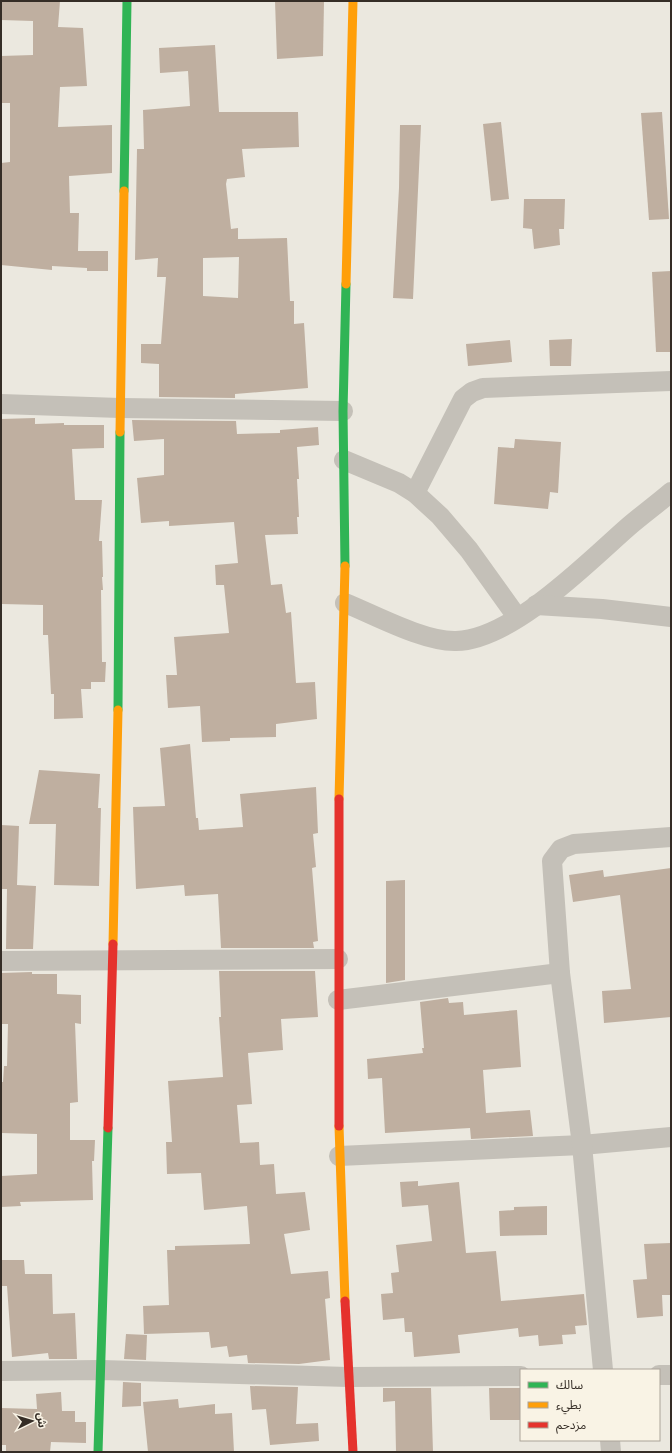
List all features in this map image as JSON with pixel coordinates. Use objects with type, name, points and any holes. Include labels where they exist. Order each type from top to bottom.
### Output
[{"type":"street","points":[[98,1452],[118,763],[120,408],[126,1]]},
{"type":"street","points":[[353,1],[343,411],[344,603],[340,707],[338,959],[339,1156],[348,1377],[353,1452]]},
{"type":"street","points":[[415,493],[464,399],[472,392],[483,388],[671,381]]},
{"type":"street","points":[[1,404],[120,408],[343,411]]},
{"type":"street","points":[[344,460],[399,483],[415,493],[440,516],[469,550],[517,617]]},
{"type":"street","points":[[344,603],[411,630],[444,640],[457,641],[477,637],[496,630],[536,605],[576,574],[629,526],[671,492]]},
{"type":"street","points":[[536,605],[602,609],[671,617]]},
{"type":"street","points":[[603,1369],[582,1145],[560,973],[552,861],[561,849],[574,844],[671,837]]},
{"type":"street","points":[[1,962],[338,959]]},
{"type":"street","points":[[338,1000],[560,973]]},
{"type":"street","points":[[339,1156],[582,1145],[671,1137]]},
{"type":"street","points":[[1,1370],[101,1370],[348,1377],[520,1376]]},
{"type":"street","points":[[660,1375],[671,1375]]},
{"type":"street","points":[[610,1441],[611,1452]]},
{"type":"building","points":[[1,1],[60,1],[58,27],[83,28],[87,86],[60,87],[58,127],[112,125],[112,173],[69,176],[70,213],[79,213],[78,251],[108,251],[108,271],[87,271],[87,268],[52,266],[52,270],[1,265],[1,163],[10,162],[10,103],[1,103],[1,56],[33,55],[33,21],[1,20]]},
{"type":"building","points":[[275,1],[324,1],[323,56],[277,59]]},
{"type":"building","points":[[215,45],[219,112],[298,112],[299,147],[242,149],[245,177],[227,179],[226,184],[231,229],[238,228],[238,239],[287,238],[290,301],[294,301],[294,324],[304,323],[308,388],[235,394],[235,398],[159,397],[159,364],[141,363],[141,344],[161,344],[166,277],[157,277],[158,258],[135,260],[137,149],[144,149],[143,110],[190,106],[188,71],[160,73],[159,48]],"holes":[[[239,257],[238,298],[203,296],[203,258]]]},
{"type":"building","points":[[662,112],[669,219],[649,220],[641,113]]},
{"type":"building","points":[[501,122],[509,199],[491,201],[483,124]]},
{"type":"building","points":[[400,125],[421,125],[413,299],[393,298],[399,188]]},
{"type":"building","points":[[524,199],[565,199],[564,229],[559,229],[560,245],[534,249],[532,229],[523,228]]},
{"type":"building","points":[[671,271],[671,352],[656,352],[652,272]]},
{"type":"building","points":[[572,339],[571,366],[550,366],[549,340]]},
{"type":"building","points":[[510,340],[512,362],[468,366],[466,344]]},
{"type":"building","points":[[35,418],[35,424],[64,423],[64,425],[104,425],[104,448],[72,449],[75,500],[102,500],[99,541],[102,541],[102,662],[106,662],[105,682],[91,682],[91,689],[81,689],[83,718],[54,719],[54,694],[51,694],[48,635],[43,635],[43,605],[2,604],[1,419]]},
{"type":"building","points":[[132,420],[236,421],[237,434],[280,433],[280,430],[318,427],[319,445],[297,447],[299,479],[297,479],[299,517],[297,517],[298,534],[265,535],[271,585],[282,584],[286,613],[291,612],[296,683],[315,682],[317,719],[276,724],[276,737],[230,738],[230,741],[202,742],[200,706],[168,708],[166,675],[177,675],[174,637],[229,633],[224,585],[216,585],[215,565],[238,563],[234,522],[169,526],[169,521],[141,523],[137,478],[164,475],[164,439],[134,441]]},
{"type":"building","points":[[515,439],[561,442],[558,493],[550,492],[548,509],[494,504],[498,447],[514,448]]},
{"type":"building","points":[[190,744],[196,818],[198,818],[199,830],[243,827],[240,794],[316,787],[318,833],[313,834],[316,867],[312,868],[318,941],[313,942],[314,948],[221,948],[218,894],[185,896],[184,885],[136,889],[133,807],[165,806],[160,748]]},
{"type":"building","points":[[39,770],[100,774],[98,808],[101,808],[99,886],[54,885],[56,824],[29,824]]},
{"type":"building","points":[[1,825],[19,826],[17,885],[36,886],[33,949],[6,949],[7,889],[1,889]]},
{"type":"building","points":[[671,868],[671,1017],[604,1023],[602,991],[631,989],[620,895],[573,902],[569,875],[603,870],[604,877]]},
{"type":"building","points":[[405,880],[405,980],[386,983],[386,881]]},
{"type":"building","points":[[219,971],[315,971],[318,1017],[281,1019],[283,1050],[248,1053],[252,1104],[237,1105],[240,1143],[259,1142],[260,1165],[274,1164],[276,1194],[305,1192],[310,1230],[284,1234],[291,1274],[328,1271],[330,1298],[325,1299],[330,1360],[299,1364],[248,1363],[247,1355],[229,1357],[227,1346],[211,1348],[209,1332],[144,1334],[143,1306],[169,1305],[167,1250],[175,1250],[175,1246],[250,1244],[247,1206],[204,1210],[201,1173],[167,1174],[166,1142],[172,1142],[168,1081],[223,1077],[219,1017],[221,1017]]},
{"type":"building","points":[[32,972],[32,974],[57,974],[57,994],[81,995],[81,1024],[75,1023],[78,1102],[70,1103],[70,1140],[95,1140],[94,1161],[92,1161],[93,1200],[20,1202],[21,1206],[1,1207],[1,1176],[37,1174],[37,1134],[1,1133],[1,1082],[3,1082],[4,1066],[7,1066],[8,1024],[1,1024],[1,973]]},
{"type":"building","points":[[448,998],[449,1003],[463,1002],[464,1015],[517,1010],[521,1067],[483,1070],[486,1113],[530,1110],[533,1136],[471,1139],[470,1128],[385,1133],[382,1078],[368,1079],[367,1059],[423,1053],[422,1048],[424,1048],[420,1002]]},
{"type":"building","points":[[418,1181],[418,1186],[459,1182],[466,1253],[496,1251],[501,1301],[584,1294],[587,1325],[575,1326],[576,1334],[562,1335],[563,1344],[539,1346],[538,1335],[519,1337],[518,1328],[458,1335],[460,1353],[414,1357],[412,1332],[405,1332],[404,1318],[383,1320],[381,1294],[393,1293],[391,1273],[399,1272],[396,1245],[432,1241],[428,1205],[402,1207],[400,1182]]},
{"type":"building","points":[[547,1206],[547,1235],[500,1236],[499,1211],[514,1210],[514,1207]]},
{"type":"building","points":[[671,1243],[671,1295],[662,1295],[663,1316],[637,1318],[633,1280],[647,1279],[644,1244]]},
{"type":"building","points":[[1,1260],[24,1260],[25,1274],[52,1274],[53,1314],[75,1313],[77,1359],[49,1359],[48,1353],[12,1357],[7,1286],[1,1286]]},
{"type":"building","points":[[126,1334],[147,1335],[146,1360],[124,1359]]},
{"type":"building","points":[[123,1382],[141,1383],[141,1406],[122,1407]]},
{"type":"building","points":[[250,1386],[298,1387],[296,1424],[318,1423],[319,1441],[270,1445],[266,1409],[252,1410]]},
{"type":"building","points":[[383,1388],[431,1388],[433,1452],[396,1452],[395,1401],[383,1402]]},
{"type":"building","points":[[489,1388],[520,1388],[520,1420],[490,1420]]},
{"type":"building","points":[[61,1392],[62,1411],[75,1411],[75,1422],[86,1422],[86,1443],[51,1442],[50,1452],[6,1452],[6,1445],[1,1445],[1,1408],[37,1409],[36,1394]]},
{"type":"building","points":[[178,1399],[179,1408],[215,1404],[215,1414],[232,1413],[234,1452],[148,1452],[143,1402]]},
{"type":"traffic: fast","points":[[124,191],[127,1]]},
{"type":"traffic: fast","points":[[345,566],[343,411],[346,284]]},
{"type":"traffic: fast","points":[[118,710],[120,432]]},
{"type":"traffic: fast","points":[[98,1452],[108,1128]]},
{"type":"traffic: slow","points":[[346,284],[353,1]]},
{"type":"traffic: slow","points":[[120,432],[124,191]]},
{"type":"traffic: slow","points":[[339,799],[345,566]]},
{"type":"traffic: slow","points":[[113,944],[118,710]]},
{"type":"traffic: slow","points":[[339,1126],[345,1301]]},
{"type":"traffic: jam","points":[[339,799],[339,1126]]},
{"type":"traffic: jam","points":[[108,1128],[113,944]]},
{"type":"traffic: jam","points":[[345,1301],[353,1452]]}]
